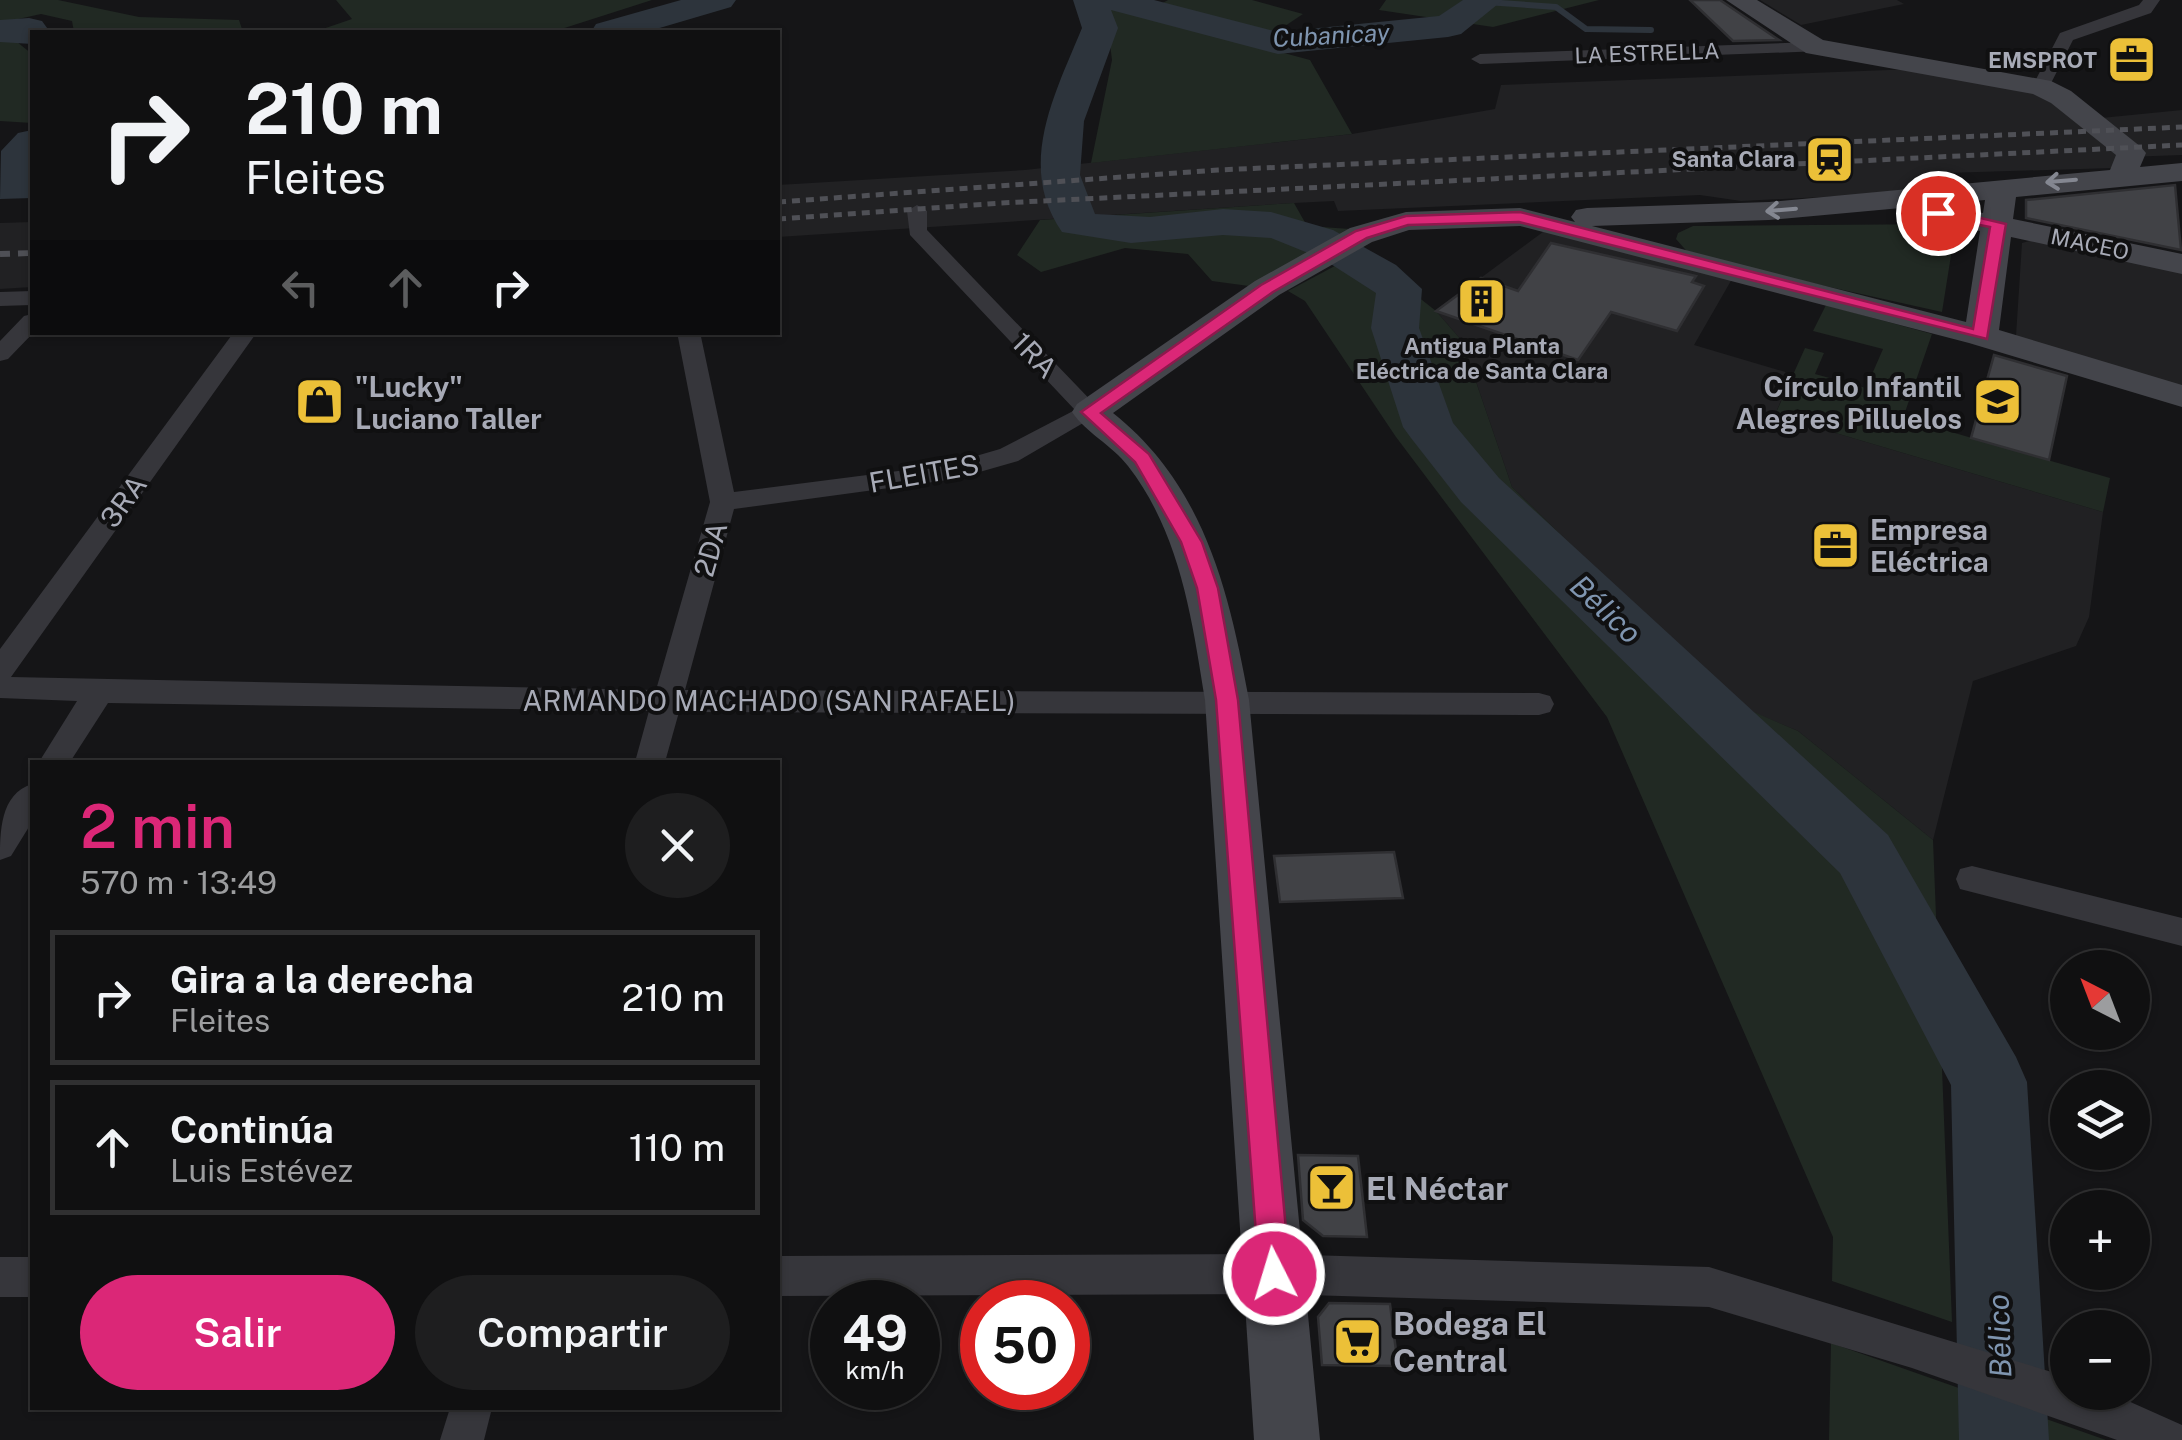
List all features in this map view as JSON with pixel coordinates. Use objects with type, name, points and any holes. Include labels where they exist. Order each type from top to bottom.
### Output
[{"type":"main road","points":[[1739,0],[1814,47],[2041,87],[2061,97],[2124,162],[2182,172]]},
{"type":"main road","points":[[1520,217],[1666,217],[1878,201],[2001,187],[2124,162],[2182,162]]},
{"type":"main road","points":[[1980,336],[2001,187]]},
{"type":"main road","name":"MACEO","points":[[1878,201],[2182,264]]},
{"type":"main road","points":[[1520,217],[1980,336],[2182,396]]},
{"type":"main road","name":"FLEITES","points":[[1090,412],[1267,288],[1361,235],[1406,220],[1520,217]]},
{"type":"main road","points":[[1663,252],[1647,242],[1643,232],[1648,224],[1666,217]]},
{"type":"main road","name":"1RA","points":[[1090,412],[1142,458],[1192,542],[1208,588],[1227,700],[1287,1440]]},
{"type":"street","points":[[2041,87],[2066,37],[2145,9],[2152,0]]},
{"type":"street","name":"LA ESTRELLA","points":[[1480,59],[1814,47]]},
{"type":"street","name":"1RA","points":[[916,211],[918,231],[1090,412]]},
{"type":"street","points":[[0,300],[30,298]]},
{"type":"street","points":[[0,354],[30,323]]},
{"type":"street","name":"3RA","points":[[0,670],[244,335]]},
{"type":"street","name":"2DA","points":[[651,760],[723,502],[689,335]]},
{"type":"street","name":"FLEITES","points":[[723,502],[946,473],[1009,455],[1090,412]]},
{"type":"street","name":"ARMANDO MACHADO (SAN RAFAEL)","points":[[0,686],[99,692],[667,702],[1227,700],[1539,704]]},
{"type":"street","points":[[55,760],[99,692]]},
{"type":"street","points":[[0,847],[30,799]]},
{"type":"street","points":[[1972,879],[2182,932]]},
{"type":"street","points":[[780,1276],[1274,1274],[1709,1287],[1912,1346],[2087,1405],[2167,1440]]},
{"type":"street","points":[[0,1278],[30,1278]]},
{"type":"street","points":[[462,1440],[470,1410]]},
{"type":"shaded area","points":[[0,0],[58,0],[139,17],[239,20],[242,30],[74,30],[72,21],[41,14],[0,23]]},
{"type":"shaded area","points":[[336,0],[652,0],[558,30],[320,30],[352,19]]},
{"type":"shaded area","points":[[1168,0],[1252,0],[1303,14],[1270,36],[1161,4]]},
{"type":"shaded area","points":[[1386,0],[1599,0],[1493,27],[1379,10]]},
{"type":"shaded area","points":[[1760,0],[1897,0],[1904,4],[1801,25]]},
{"type":"shaded area","points":[[1105,5],[1310,60],[1352,134],[1091,163],[1112,60]]},
{"type":"shaded area","points":[[12,38],[30,52],[30,123],[0,121],[0,39]]},
{"type":"shaded area","points":[[1915,69],[2044,95],[2091,119],[2182,110],[2182,155],[2126,157],[2113,168],[1946,173],[1961,190],[1741,201],[1700,195],[1338,211],[1334,201],[780,237],[780,185],[1025,170],[1352,134],[1495,109],[1501,85]]},
{"type":"shaded area","points":[[1294,203],[1307,226],[1350,229],[1249,286],[1212,281],[1188,254],[1125,248],[1041,272],[1017,255],[1040,220]]},
{"type":"shaded area","points":[[30,222],[30,287],[0,289],[0,223]]},
{"type":"shaded area","points":[[1956,224],[1942,312],[1691,256],[1676,239],[1678,233],[1693,226]]},
{"type":"shaded area","name":"Empresa Eléctrica","points":[[1547,229],[1732,279],[1694,345],[1792,374],[1775,415],[2103,512],[2089,617],[2076,646],[1973,681],[1933,840],[1798,731],[1733,704],[1512,487],[1462,341],[1436,311]]},
{"type":"shaded area","points":[[2033,240],[2182,273],[2182,391],[2016,336],[2022,243]]},
{"type":"shaded area","points":[[1361,252],[1436,311],[1462,341],[1512,487],[1733,703],[1798,731],[1933,840],[1952,1322],[1832,1281],[1833,1237],[1607,717],[1396,437],[1305,301],[1288,291]]},
{"type":"shaded area","points":[[1826,305],[1932,334],[1903,418],[2110,478],[2103,512],[1775,415],[1805,348],[1824,353],[1815,374],[1866,388],[1883,349],[1813,331]]},
{"type":"shaded area","points":[[1831,1343],[2106,1440],[1829,1440]]},
{"type":"building","points":[[1690,0],[1720,0],[1779,40],[1733,41]]},
{"type":"building","points":[[2175,185],[2181,250],[2026,218],[2026,200]]},
{"type":"building","points":[[1551,243],[1696,276],[1692,282],[1704,286],[1677,331],[1611,312],[1578,360],[1436,311],[1481,278],[1518,291]]},
{"type":"building","name":"Círculo Infantil Alegres Pilluelos","points":[[1994,355],[2067,376],[2049,460],[1971,438]]},
{"type":"building","points":[[1394,852],[1403,898],[1280,902],[1274,856]]},
{"type":"building","name":"El Néctar","points":[[1298,1155],[1358,1156],[1367,1237],[1323,1236],[1303,1220]]},
{"type":"building","name":"Bodega El Central","points":[[1329,1303],[1390,1304],[1398,1366],[1322,1365],[1318,1317]]},
{"type":"waterway","points":[[616,30],[719,0]]},
{"type":"waterway","name":"Bélico","points":[[1090,0],[1100,28],[1064,121],[1059,175],[1077,223],[1131,230],[1223,222],[1271,225],[1339,249],[1399,289],[1395,328],[1429,427],[1480,490],[1864,854],[1989,1082],[2004,1440]]},
{"type":"waterway","name":"Cubanicay","points":[[1113,0],[1278,43],[1448,26],[1486,0]]},
{"type":"waterway","points":[[1486,2],[1556,7],[1586,29],[1651,30]]},
{"type":"waterway","points":[[0,31],[30,30]]},
{"type":"waterway","points":[[30,144],[21,151],[6,188],[30,186]]},
{"type":"railway","points":[[780,202],[1218,170],[2182,127]]},
{"type":"railway","points":[[780,219],[1001,203],[2182,145]]},
{"type":"railway","points":[[0,254],[30,253]]},
{"type":"place","name":"EMSPROT","points":[[2132,60]]},
{"type":"place","name":"Santa Clara","points":[[1830,159]]},
{"type":"place","name":"Antigua Planta Eléctrica de Santa Clara","points":[[1482,302]]},
{"type":"place","name":"\"Lucky\" Luciano Taller","points":[[320,402]]},
{"type":"place","name":"Círculo Infantil Alegres Pilluelos","points":[[1997,402]]},
{"type":"place","name":"Empresa Eléctrica","points":[[1835,545]]},
{"type":"place","name":"El Néctar","points":[[1331,1188]]},
{"type":"place","name":"Bodega El Central","points":[[1358,1341]]},
{"type":"route","points":[[1274,1274],[1227,700],[1208,588],[1192,542],[1142,458],[1090,412],[1267,288],[1361,235],[1406,220],[1520,217],[1980,336],[1998,224],[1938,213]]}]
